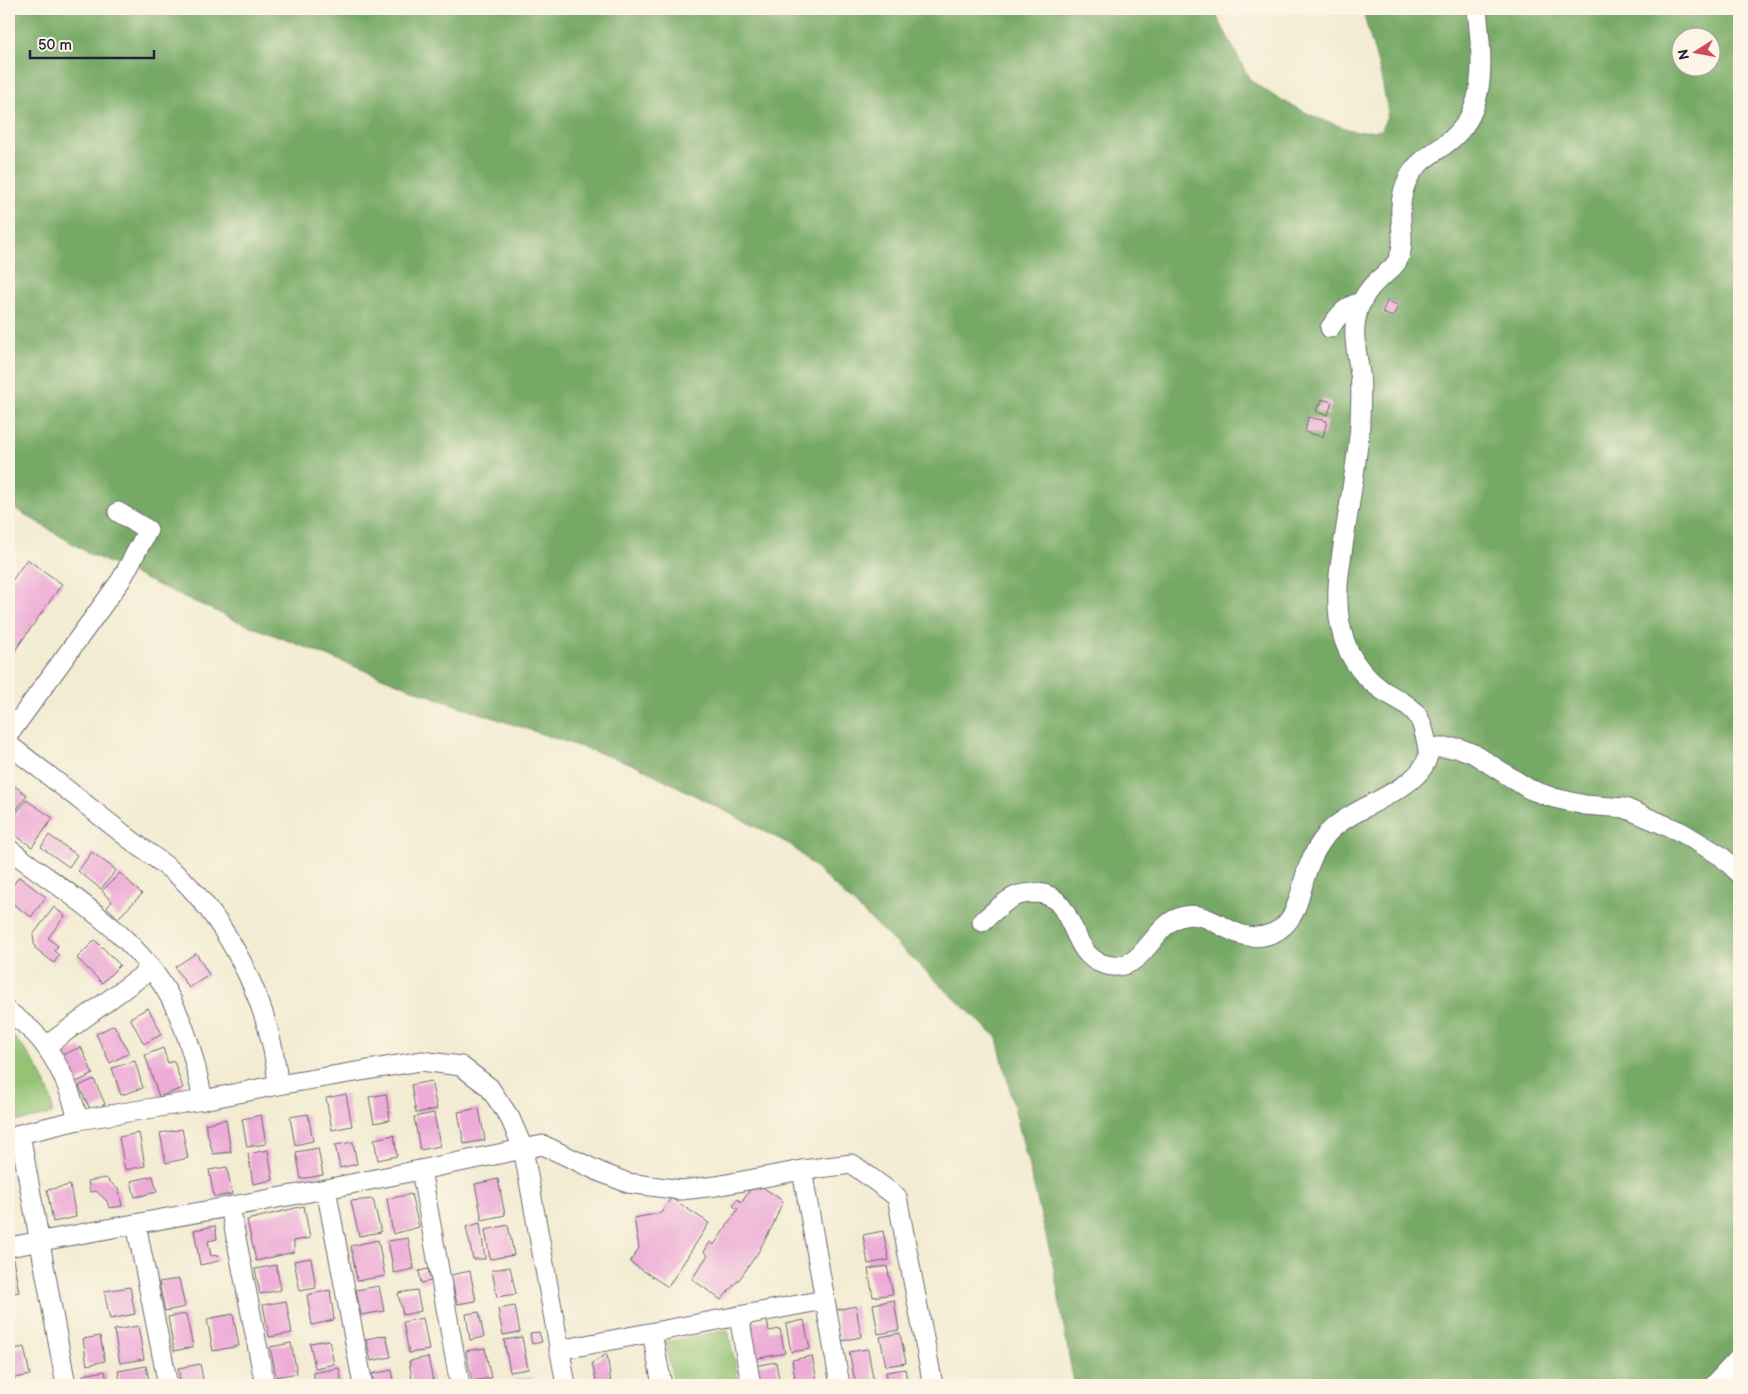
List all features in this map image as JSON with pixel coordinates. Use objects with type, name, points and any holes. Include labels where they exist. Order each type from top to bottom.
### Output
[{"type":"street","points":[[982,922],[1014,897],[1030,893],[1045,894],[1059,903],[1065,911],[1085,950],[1093,960],[1100,964],[1117,966],[1125,966],[1130,963],[1139,956],[1168,923],[1187,915],[1208,918],[1240,936],[1272,933],[1281,928],[1295,912],[1309,865],[1315,852],[1330,832],[1345,819],[1397,790],[1420,771],[1428,754],[1428,748],[1420,717],[1412,707],[1371,682],[1354,662],[1339,626],[1338,586],[1360,424],[1361,378],[1354,346],[1355,326],[1362,302],[1367,293],[1399,258],[1403,241],[1400,214],[1408,178],[1421,161],[1457,135],[1469,118],[1481,79],[1481,51],[1477,9]]},
{"type":"street","points":[[1330,328],[1340,314],[1349,306],[1362,302]]},
{"type":"street","points":[[9,734],[121,580],[148,530],[118,512]]},
{"type":"street","points":[[9,744],[187,883],[218,921],[243,963],[263,1016],[277,1065],[278,1085]]},
{"type":"street","points":[[1428,748],[1459,748],[1474,754],[1529,789],[1554,798],[1585,805],[1625,808],[1687,836],[1721,856],[1739,873]]},
{"type":"street","points":[[11,857],[85,904],[133,946],[151,969],[176,1010],[194,1056],[203,1100]]},
{"type":"street","points":[[46,1046],[151,969]]},
{"type":"street","points":[[9,1012],[28,1027],[46,1046],[75,1106],[78,1120]]},
{"type":"street","points":[[66,1385],[38,1242],[14,1135],[78,1120],[421,1062],[461,1066],[488,1087],[510,1118],[523,1148],[566,1385]]},
{"type":"street","points":[[9,1247],[326,1189],[543,1145],[628,1183],[681,1190],[716,1186],[802,1170],[852,1164],[897,1196],[933,1385]]},
{"type":"street","points":[[421,1170],[460,1385]]},
{"type":"street","points":[[802,1170],[840,1385]]},
{"type":"street","points":[[326,1189],[363,1385]]},
{"type":"street","points":[[230,1207],[265,1385]]},
{"type":"street","points":[[136,1224],[168,1385]]},
{"type":"street","points":[[559,1350],[824,1300]]},
{"type":"street","points":[[739,1316],[751,1385]]},
{"type":"street","points":[[652,1333],[662,1385]]},
{"type":"street","points":[[1714,1385],[1739,1358]]},
{"type":"green space","points":[[9,9],[1213,9],[1250,80],[1277,98],[1317,118],[1357,132],[1382,130],[1388,112],[1380,71],[1362,9],[1739,9],[1739,1385],[1074,1385],[1053,1264],[997,1038],[791,845],[638,766],[446,702],[235,620],[90,554],[9,505]]},
{"type":"green space","points":[[9,1032],[24,1049],[44,1081],[52,1103],[52,1114],[9,1123]]},
{"type":"green space","points":[[728,1330],[739,1385],[674,1385],[665,1342]]},
{"type":"building","points":[[1387,301],[1398,305],[1393,317],[1382,313]]},
{"type":"building","points":[[1322,399],[1332,402],[1328,415],[1316,412]]},
{"type":"building","points":[[1308,417],[1327,421],[1323,437],[1305,432]]},
{"type":"building","points":[[27,559],[62,584],[9,659],[9,585]]},
{"type":"building","points":[[9,782],[27,795],[9,820]]},
{"type":"building","points":[[26,800],[53,818],[32,847],[9,831],[9,824]]},
{"type":"building","points":[[49,835],[77,855],[69,867],[41,847]]},
{"type":"building","points":[[92,852],[116,870],[101,889],[78,871]]},
{"type":"building","points":[[120,873],[142,894],[118,918],[107,907],[112,902],[102,891]]},
{"type":"building","points":[[19,877],[46,897],[31,917],[9,901],[9,890]]},
{"type":"building","points":[[54,907],[65,916],[48,938],[58,946],[54,951],[59,955],[54,963],[35,948],[33,935]]},
{"type":"building","points":[[95,940],[120,965],[102,983],[77,958]]},
{"type":"building","points":[[196,953],[209,975],[189,988],[175,967]]},
{"type":"building","points":[[148,1008],[162,1034],[144,1044],[130,1018]]},
{"type":"building","points":[[114,1025],[129,1053],[110,1063],[96,1034]]},
{"type":"building","points":[[81,1047],[93,1074],[74,1083],[62,1055]]},
{"type":"building","points":[[163,1048],[168,1063],[174,1061],[183,1088],[159,1097],[145,1055]]},
{"type":"building","points":[[135,1061],[143,1088],[121,1095],[112,1068]]},
{"type":"building","points":[[94,1079],[105,1104],[91,1111],[79,1086]]},
{"type":"building","points":[[431,1081],[437,1109],[416,1113],[411,1085]]},
{"type":"building","points":[[346,1094],[352,1126],[332,1130],[326,1098]]},
{"type":"building","points":[[386,1094],[390,1120],[374,1123],[369,1097]]},
{"type":"building","points":[[479,1108],[485,1140],[464,1144],[458,1112]]},
{"type":"building","points":[[434,1113],[440,1146],[420,1150],[414,1117]]},
{"type":"building","points":[[308,1114],[313,1141],[295,1145],[290,1117]]},
{"type":"building","points":[[261,1115],[266,1144],[247,1147],[242,1119]]},
{"type":"building","points":[[226,1119],[231,1152],[213,1154],[205,1124]]},
{"type":"building","points":[[182,1129],[188,1158],[166,1163],[160,1133]]},
{"type":"building","points":[[139,1133],[145,1166],[125,1170],[119,1137]]},
{"type":"building","points":[[394,1135],[397,1156],[378,1160],[374,1139]]},
{"type":"building","points":[[353,1142],[357,1164],[340,1168],[335,1145]]},
{"type":"building","points":[[318,1148],[323,1175],[301,1179],[296,1152]]},
{"type":"building","points":[[268,1150],[273,1180],[253,1184],[248,1154]]},
{"type":"building","points":[[227,1167],[232,1194],[214,1197],[209,1170]]},
{"type":"building","points":[[153,1176],[157,1192],[135,1197],[131,1181]]},
{"type":"building","points":[[106,1178],[119,1190],[122,1206],[109,1208],[107,1201],[96,1191],[90,1192],[88,1181]]},
{"type":"building","points":[[498,1179],[505,1215],[482,1220],[475,1184]]},
{"type":"building","points":[[755,1182],[783,1201],[772,1227],[757,1254],[741,1277],[721,1300],[692,1279],[708,1255],[704,1252],[710,1242],[714,1245],[738,1209],[733,1206],[737,1199],[742,1202]]},
{"type":"building","points":[[70,1185],[76,1217],[53,1222],[47,1190]]},
{"type":"building","points":[[411,1194],[419,1227],[393,1234],[387,1199]]},
{"type":"building","points":[[671,1198],[709,1223],[668,1287],[630,1262],[639,1248],[634,1218],[661,1213]]},
{"type":"building","points":[[373,1199],[381,1232],[359,1236],[351,1201]]},
{"type":"building","points":[[304,1206],[310,1238],[294,1241],[294,1252],[256,1261],[247,1220]]},
{"type":"building","points":[[480,1223],[485,1259],[473,1259],[466,1227]]},
{"type":"building","points":[[508,1225],[514,1255],[490,1259],[485,1230]]},
{"type":"building","points":[[215,1226],[217,1239],[208,1241],[211,1256],[218,1255],[219,1261],[200,1265],[194,1230]]},
{"type":"building","points":[[883,1231],[889,1260],[868,1264],[863,1235]]},
{"type":"building","points":[[408,1238],[414,1269],[394,1273],[388,1241]]},
{"type":"building","points":[[378,1240],[385,1276],[357,1281],[351,1246]]},
{"type":"building","points":[[311,1258],[316,1288],[300,1291],[294,1261]]},
{"type":"building","points":[[13,1259],[19,1292],[9,1294],[9,1260]]},
{"type":"building","points":[[276,1265],[281,1290],[260,1294],[255,1269]]},
{"type":"building","points":[[887,1266],[893,1294],[873,1297],[868,1269]]},
{"type":"building","points":[[510,1267],[516,1294],[497,1297],[492,1270]]},
{"type":"building","points":[[428,1269],[431,1281],[421,1283],[419,1271]]},
{"type":"building","points":[[470,1271],[476,1301],[457,1304],[451,1275]]},
{"type":"building","points":[[179,1279],[185,1307],[165,1311],[159,1282]]},
{"type":"building","points":[[379,1286],[384,1311],[361,1315],[356,1290]]},
{"type":"building","points":[[130,1287],[135,1314],[110,1319],[104,1291]]},
{"type":"building","points":[[330,1290],[334,1320],[312,1325],[307,1295]]},
{"type":"building","points":[[417,1290],[421,1311],[403,1315],[398,1293]]},
{"type":"building","points":[[894,1300],[899,1330],[878,1334],[873,1304]]},
{"type":"building","points":[[286,1301],[292,1333],[269,1337],[263,1305]]},
{"type":"building","points":[[515,1306],[520,1332],[503,1335],[498,1309]]},
{"type":"building","points":[[856,1306],[861,1337],[841,1341],[835,1310]]},
{"type":"building","points":[[479,1312],[484,1337],[470,1340],[466,1314]]},
{"type":"building","points":[[186,1314],[193,1347],[174,1351],[168,1317]]},
{"type":"building","points":[[233,1314],[239,1346],[213,1351],[207,1319]]},
{"type":"building","points":[[423,1318],[429,1350],[409,1353],[403,1322]]},
{"type":"building","points":[[767,1320],[769,1331],[780,1329],[785,1353],[754,1359],[747,1324]]},
{"type":"building","points":[[804,1320],[810,1349],[791,1352],[786,1324]]},
{"type":"building","points":[[138,1326],[144,1359],[120,1363],[114,1330]]},
{"type":"building","points":[[539,1332],[542,1342],[532,1344],[530,1333]]},
{"type":"building","points":[[900,1333],[906,1363],[886,1366],[880,1337]]},
{"type":"building","points":[[386,1335],[391,1357],[371,1361],[366,1339]]},
{"type":"building","points":[[100,1336],[105,1361],[87,1365],[83,1339]]},
{"type":"building","points":[[522,1337],[528,1369],[510,1372],[504,1340]]},
{"type":"building","points":[[329,1340],[334,1364],[315,1368],[310,1343]]},
{"type":"building","points":[[291,1343],[297,1373],[276,1377],[270,1347]]},
{"type":"building","points":[[24,1347],[30,1375],[10,1379],[9,1350]]},
{"type":"building","points":[[485,1348],[491,1378],[472,1381],[466,1351]]},
{"type":"building","points":[[868,1349],[874,1384],[856,1385],[849,1352]]},
{"type":"building","points":[[607,1354],[611,1383],[597,1385],[592,1363]]},
{"type":"building","points":[[812,1356],[818,1385],[796,1385],[792,1360]]},
{"type":"building","points":[[428,1357],[434,1385],[413,1385],[409,1361]]},
{"type":"building","points":[[776,1362],[780,1385],[758,1385],[754,1366]]},
{"type":"building","points":[[200,1364],[204,1385],[181,1385],[178,1368]]},
{"type":"building","points":[[146,1366],[150,1385],[121,1385],[118,1371]]},
{"type":"building","points":[[339,1368],[342,1385],[316,1385],[313,1373]]},
{"type":"building","points":[[905,1369],[908,1385],[889,1385],[886,1372]]},
{"type":"building","points":[[392,1370],[395,1385],[374,1385],[372,1374]]},
{"type":"building","points":[[105,1371],[108,1385],[85,1385],[83,1375]]},
{"type":"building","points":[[532,1377],[533,1385],[514,1385],[513,1380]]}]
